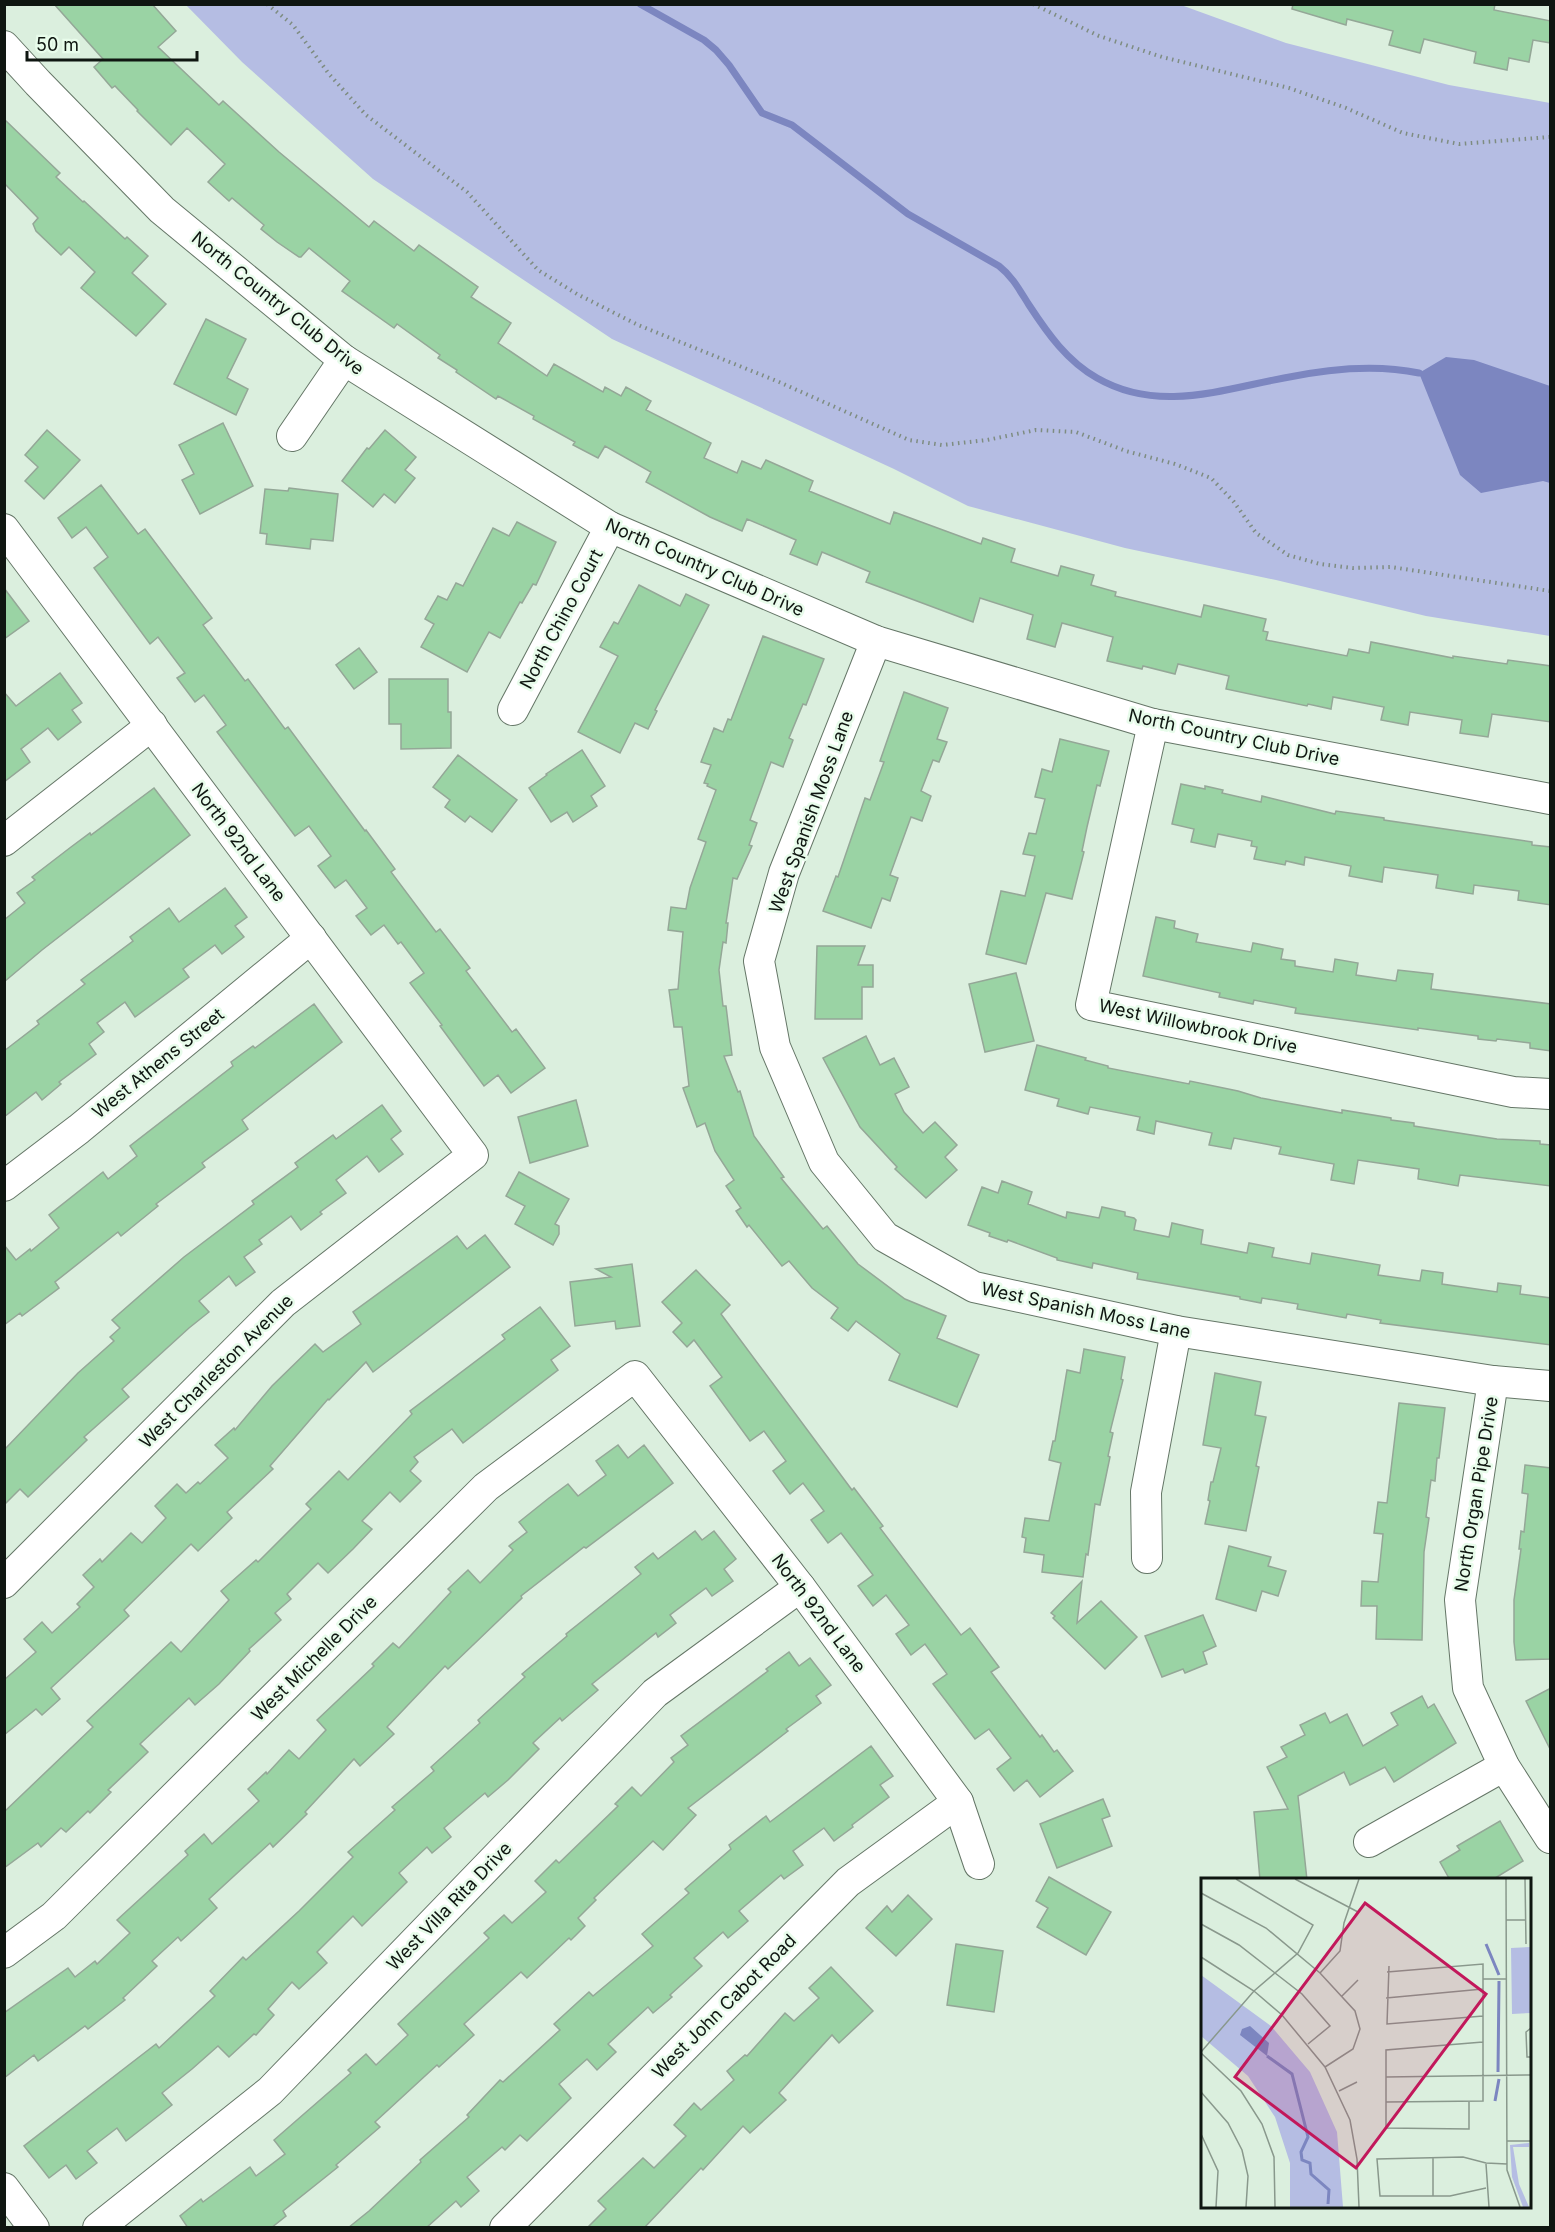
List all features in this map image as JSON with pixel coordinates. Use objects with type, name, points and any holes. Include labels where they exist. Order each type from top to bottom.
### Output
[{"type":"street","name":"North Country Club Drive","points":[[4,46],[162,210],[344,360],[610,527],[876,641],[1153,724],[1551,799]]},
{"type":"street","points":[[292,436],[344,360]]},
{"type":"street","name":"North Chino Court","points":[[513,710],[610,527]]},
{"type":"street","name":"North 92nd Lane","points":[[4,529],[473,1155]]},
{"type":"street","name":"West Spanish Moss Lane","points":[[876,641],[784,873],[759,961],[775,1047],[824,1162],[885,1237],[975,1287],[1176,1331],[1493,1381],[1551,1386]]},
{"type":"street","name":"West Willowbrook Drive","points":[[1153,724],[1091,1005],[1513,1092],[1551,1095]]},
{"type":"street","points":[[4,841],[152,725]]},
{"type":"street","name":"West Athens Street","points":[[4,1186],[79,1129],[310,938]]},
{"type":"street","name":"West Charleston Avenue","points":[[4,1583],[283,1303],[473,1155]]},
{"type":"street","points":[[1147,1558],[1146,1492],[1176,1331]]},
{"type":"street","name":"North 92nd Lane","points":[[635,1376],[800,1587],[958,1802],[979,1864]]},
{"type":"street","name":"West Michelle Drive","points":[[4,1953],[54,1916],[486,1487],[635,1376]]},
{"type":"street","name":"North Organ Pipe Drive","points":[[1493,1381],[1460,1600],[1468,1688],[1504,1766],[1551,1838]]},
{"type":"street","name":"West Villa Rita Drive","points":[[98,2228],[270,2091],[656,1693],[800,1587]]},
{"type":"street","points":[[1369,1842],[1504,1766]]},
{"type":"street","name":"West John Cabot Road","points":[[505,2228],[848,1882],[958,1802]]},
{"type":"street","points":[[4,2188],[33,2228]]},
{"type":"path","points":[[267,4],[292,25],[329,74],[366,115],[466,192],[538,270],[577,294],[638,325],[779,382],[909,440],[942,445],[987,440],[1036,430],[1076,432],[1126,451],[1174,464],[1211,478],[1234,502],[1256,533],[1287,555],[1320,564],[1353,568],[1391,567],[1551,591]]},
{"type":"path","points":[[1033,4],[1099,36],[1162,57],[1289,88],[1346,108],[1403,133],[1459,144],[1551,137]]},
{"type":"shaded area","points":[[186,5],[1181,5],[1286,43],[1449,85],[1550,103],[1550,636],[1426,616],[1276,580],[1125,548],[968,506],[894,469],[612,339],[373,179],[242,62]]},
{"type":"shaded area","points":[[1446,357],[1474,360],[1550,386],[1550,483],[1543,481],[1481,493],[1460,475],[1419,373]]},
{"type":"building","points":[[54,4],[152,4],[176,31],[158,47],[219,105],[223,101],[279,152],[369,227],[374,221],[414,251],[419,245],[478,287],[471,297],[511,323],[498,343],[547,376],[554,364],[603,392],[605,387],[621,396],[626,387],[651,401],[646,410],[711,443],[704,458],[737,473],[742,461],[761,469],[766,460],[813,481],[809,491],[890,524],[894,512],[981,544],[983,538],[1015,549],[1011,562],[1058,576],[1061,566],[1094,575],[1091,585],[1116,592],[1115,596],[1201,617],[1204,605],[1266,619],[1263,631],[1268,632],[1266,640],[1347,656],[1349,649],[1369,653],[1371,642],[1453,658],[1453,656],[1507,664],[1508,660],[1551,666],[1551,722],[1492,714],[1488,737],[1460,733],[1462,720],[1410,712],[1408,725],[1381,720],[1384,707],[1333,697],[1331,709],[1308,704],[1307,706],[1226,689],[1229,676],[1178,664],[1175,674],[1143,666],[1142,669],[1107,661],[1113,637],[1062,623],[1055,647],[1027,639],[1033,615],[980,598],[973,622],[866,582],[870,572],[822,552],[817,565],[790,554],[796,540],[747,519],[742,531],[710,517],[646,482],[651,472],[605,446],[598,458],[573,445],[575,442],[533,419],[534,416],[498,396],[496,399],[456,372],[457,370],[438,358],[440,355],[397,324],[394,328],[342,291],[350,281],[309,248],[299,257],[277,242],[261,229],[264,225],[232,198],[229,201],[208,182],[225,164],[187,128],[171,145],[115,86],[112,88],[94,67],[103,59]]},
{"type":"building","points":[[1293,4],[1495,4],[1494,10],[1551,21],[1551,43],[1533,40],[1529,62],[1509,58],[1507,70],[1474,63],[1476,52],[1424,39],[1420,53],[1389,45],[1393,31],[1347,19],[1346,25],[1292,9]]},
{"type":"building","points":[[4,119],[60,173],[56,177],[125,239],[127,237],[148,256],[132,273],[166,304],[136,336],[81,288],[95,272],[69,247],[61,255],[36,231],[33,224],[38,218],[4,183]]},
{"type":"building","points":[[206,319],[246,339],[227,378],[248,389],[236,415],[174,384]]},
{"type":"building","points":[[223,423],[253,486],[200,514],[182,480],[194,474],[179,445]]},
{"type":"building","points":[[47,430],[80,460],[44,499],[25,481],[38,467],[25,455]]},
{"type":"building","points":[[385,430],[416,457],[405,470],[415,478],[395,503],[384,494],[373,507],[342,481],[367,448],[369,449]]},
{"type":"building","points":[[101,485],[138,534],[145,529],[212,618],[203,625],[245,681],[248,679],[285,729],[288,727],[395,869],[391,872],[436,932],[440,929],[470,968],[466,971],[512,1032],[516,1029],[545,1068],[511,1093],[498,1075],[484,1086],[410,983],[424,973],[401,942],[398,944],[384,925],[371,935],[356,916],[367,908],[346,880],[335,888],[318,866],[331,856],[309,826],[295,836],[217,732],[226,725],[204,695],[195,702],[177,678],[185,673],[158,637],[150,644],[94,568],[108,557],[86,527],[72,538],[58,518]]},
{"type":"building","points":[[289,488],[338,494],[333,541],[311,539],[310,549],[266,544],[267,534],[260,533],[265,489],[288,491]]},
{"type":"building","points":[[517,522],[556,542],[536,585],[533,584],[522,603],[520,602],[500,638],[489,632],[467,672],[421,647],[434,624],[425,619],[438,596],[447,600],[456,583],[463,586],[493,528],[509,536]]},
{"type":"building","points":[[639,585],[680,606],[686,594],[709,605],[655,710],[657,711],[648,729],[635,723],[620,753],[578,732],[618,656],[600,647],[614,622],[618,624]]},
{"type":"building","points":[[4,588],[29,621],[4,639]]},
{"type":"building","points":[[763,636],[824,659],[806,705],[803,704],[789,738],[793,740],[783,767],[771,762],[750,820],[757,823],[749,845],[752,846],[737,879],[733,878],[726,923],[728,923],[726,943],[723,942],[719,970],[732,1055],[724,1056],[738,1092],[740,1091],[754,1136],[784,1177],[781,1178],[823,1229],[827,1226],[858,1264],[905,1299],[946,1316],[937,1338],[979,1355],[957,1407],[889,1380],[900,1354],[856,1321],[848,1331],[831,1318],[838,1308],[812,1288],[789,1261],[782,1266],[749,1225],[747,1227],[736,1211],[741,1208],[726,1186],[734,1180],[715,1151],[705,1123],[697,1127],[683,1088],[689,1086],[682,1027],[674,1027],[669,990],[678,989],[683,932],[668,930],[671,907],[686,909],[690,888],[706,842],[698,839],[716,790],[704,783],[711,765],[701,762],[714,728],[723,732],[728,719],[731,720]]},
{"type":"building","points":[[359,648],[377,672],[354,689],[336,665]]},
{"type":"building","points":[[60,673],[82,703],[72,710],[81,722],[58,740],[48,728],[21,749],[30,762],[4,782],[4,692],[16,706]]},
{"type":"building","points":[[389,679],[448,679],[451,748],[401,749],[401,724],[389,724]]},
{"type":"building","points":[[904,692],[948,708],[937,739],[947,742],[939,762],[933,760],[921,791],[931,796],[922,821],[911,817],[890,875],[898,878],[890,901],[882,898],[871,928],[823,911],[836,876],[838,877],[865,798],[870,800],[884,762],[880,761]]},
{"type":"building","points":[[1060,739],[1109,751],[1100,786],[1097,785],[1072,899],[1046,893],[1026,964],[986,954],[1001,891],[1025,896],[1035,856],[1023,854],[1029,833],[1036,834],[1045,799],[1035,797],[1042,769],[1052,772]]},
{"type":"building","points":[[582,750],[605,786],[591,796],[597,806],[573,822],[567,812],[551,822],[529,788]]},
{"type":"building","points":[[458,755],[517,800],[492,832],[470,816],[465,822],[445,807],[450,800],[433,787]]},
{"type":"building","points":[[1181,784],[1223,790],[1222,793],[1261,802],[1262,796],[1335,814],[1336,811],[1384,818],[1384,820],[1532,842],[1532,845],[1551,847],[1551,905],[1518,900],[1519,891],[1474,885],[1473,894],[1436,888],[1438,875],[1384,867],[1382,882],[1349,876],[1351,866],[1305,857],[1304,865],[1286,861],[1285,865],[1254,859],[1257,847],[1251,846],[1252,841],[1218,834],[1215,847],[1191,842],[1194,829],[1172,824]]},
{"type":"building","points":[[154,788],[190,835],[4,982],[4,920],[25,903],[17,893],[35,880],[32,877],[71,847],[90,833],[91,835]]},
{"type":"building","points":[[225,888],[247,917],[235,926],[244,937],[222,954],[215,945],[183,969],[189,977],[135,1017],[125,1002],[97,1023],[104,1032],[89,1044],[96,1054],[59,1082],[61,1084],[42,1100],[36,1092],[4,1117],[4,1051],[39,1024],[37,1021],[85,984],[81,980],[133,941],[130,937],[169,908],[179,922]]},
{"type":"building","points":[[1156,917],[1175,921],[1174,928],[1198,934],[1196,942],[1251,952],[1253,943],[1283,949],[1281,959],[1295,961],[1295,966],[1333,972],[1335,959],[1358,963],[1356,975],[1396,981],[1398,970],[1433,974],[1431,989],[1551,1004],[1551,1051],[1530,1048],[1530,1043],[1478,1039],[1478,1036],[1295,1013],[1296,1008],[1254,1000],[1253,1004],[1219,997],[1220,993],[1143,976]]},
{"type":"building","points":[[817,946],[865,946],[858,965],[873,965],[873,987],[862,987],[862,1019],[815,1019]]},
{"type":"building","points":[[1016,973],[1034,1041],[985,1052],[969,984]]},
{"type":"building","points":[[314,1004],[342,1042],[242,1120],[248,1129],[202,1163],[205,1167],[156,1204],[158,1206],[121,1236],[118,1232],[55,1282],[59,1288],[22,1316],[20,1313],[4,1325],[4,1245],[16,1260],[30,1249],[31,1251],[59,1228],[49,1215],[103,1172],[108,1179],[137,1156],[130,1146],[233,1066],[231,1062],[253,1046],[255,1048]]},
{"type":"building","points":[[866,1036],[880,1065],[894,1058],[909,1087],[895,1094],[904,1112],[923,1133],[935,1122],[957,1145],[945,1157],[957,1170],[926,1198],[895,1169],[897,1167],[860,1127],[823,1058]]},
{"type":"building","points":[[1037,1045],[1086,1058],[1085,1060],[1108,1066],[1108,1068],[1189,1084],[1190,1081],[1261,1098],[1342,1113],[1342,1110],[1391,1118],[1391,1120],[1414,1123],[1414,1126],[1497,1139],[1540,1141],[1540,1144],[1551,1145],[1551,1186],[1460,1175],[1458,1186],[1418,1179],[1419,1169],[1358,1160],[1354,1184],[1331,1180],[1334,1164],[1279,1154],[1281,1147],[1234,1138],[1231,1149],[1209,1145],[1212,1133],[1156,1121],[1154,1134],[1137,1130],[1140,1117],[1090,1107],[1088,1114],[1057,1106],[1059,1099],[1025,1090]]},
{"type":"building","points":[[576,1100],[588,1146],[530,1163],[518,1117]]},
{"type":"building","points":[[382,1105],[401,1131],[391,1139],[403,1154],[379,1172],[367,1156],[336,1180],[346,1193],[320,1212],[322,1214],[301,1230],[291,1216],[259,1240],[262,1244],[244,1257],[255,1272],[236,1286],[229,1276],[199,1301],[209,1312],[122,1389],[129,1397],[84,1437],[87,1440],[28,1497],[20,1489],[4,1505],[4,1450],[78,1373],[114,1341],[110,1337],[120,1328],[112,1320],[184,1257],[254,1204],[252,1201],[298,1167],[295,1163],[333,1135],[336,1139]]},
{"type":"building","points":[[519,1172],[569,1199],[555,1224],[559,1226],[559,1234],[553,1245],[515,1224],[525,1206],[506,1196]]},
{"type":"building","points":[[1002,1181],[1032,1192],[1028,1204],[1066,1218],[1067,1212],[1099,1218],[1102,1207],[1125,1212],[1125,1216],[1134,1218],[1136,1220],[1134,1230],[1169,1237],[1172,1223],[1203,1230],[1201,1244],[1247,1253],[1249,1243],[1274,1248],[1272,1257],[1310,1264],[1312,1253],[1380,1265],[1378,1275],[1420,1281],[1422,1270],[1443,1273],[1442,1284],[1497,1292],[1498,1283],[1521,1286],[1520,1294],[1551,1298],[1551,1345],[1380,1323],[1381,1320],[1347,1314],[1346,1318],[1297,1309],[1298,1304],[1262,1298],[1261,1303],[1240,1299],[1240,1297],[1137,1279],[1138,1273],[1093,1263],[1092,1268],[1057,1260],[1057,1258],[1008,1240],[1007,1242],[989,1236],[990,1233],[968,1225],[982,1187],[998,1193]]},
{"type":"building","points":[[485,1235],[510,1267],[373,1372],[366,1362],[328,1399],[270,1466],[273,1469],[227,1512],[232,1518],[198,1551],[191,1544],[124,1610],[129,1616],[51,1688],[60,1699],[42,1715],[36,1709],[4,1735],[4,1680],[36,1652],[24,1639],[42,1622],[52,1633],[80,1607],[77,1604],[94,1587],[83,1575],[100,1559],[102,1562],[131,1533],[142,1543],[166,1518],[155,1506],[177,1484],[186,1493],[198,1482],[200,1484],[228,1458],[215,1445],[234,1428],[235,1430],[272,1386],[315,1344],[323,1352],[361,1324],[353,1312],[457,1236],[467,1249]]},
{"type":"building","points":[[632,1264],[640,1326],[616,1329],[615,1321],[575,1326],[570,1282],[611,1277],[596,1269]]},
{"type":"building","points":[[696,1270],[730,1305],[721,1314],[852,1490],[854,1488],[883,1526],[880,1528],[961,1635],[970,1628],[999,1667],[991,1672],[1040,1737],[1042,1735],[1054,1752],[1057,1750],[1073,1771],[1040,1797],[1027,1780],[1014,1791],[997,1769],[1011,1758],[989,1729],[975,1739],[933,1684],[947,1674],[925,1644],[911,1655],[896,1634],[909,1625],[886,1595],[873,1606],[858,1586],[873,1575],[841,1533],[828,1543],[811,1520],[824,1511],[803,1483],[790,1494],[773,1471],[786,1461],[764,1431],[750,1441],[710,1386],[722,1377],[694,1340],[687,1347],[673,1332],[682,1323],[662,1302]]},
{"type":"building","points":[[540,1307],[570,1346],[551,1360],[558,1370],[463,1443],[452,1429],[414,1457],[418,1462],[410,1471],[421,1481],[400,1502],[390,1492],[362,1521],[372,1529],[353,1549],[328,1573],[318,1563],[287,1594],[291,1599],[275,1613],[281,1620],[249,1649],[250,1651],[219,1684],[195,1705],[189,1698],[140,1744],[148,1752],[108,1790],[111,1792],[90,1813],[88,1811],[66,1832],[61,1828],[41,1847],[38,1843],[4,1868],[4,1812],[93,1727],[87,1721],[171,1642],[181,1652],[229,1600],[221,1591],[256,1560],[258,1562],[311,1509],[306,1504],[339,1471],[348,1480],[412,1414],[410,1411],[505,1339],[502,1335]]},
{"type":"building","points":[[1084,1349],[1125,1357],[1121,1379],[1123,1380],[1110,1432],[1113,1433],[1108,1456],[1110,1457],[1100,1505],[1095,1504],[1083,1577],[1042,1572],[1044,1555],[1024,1552],[1026,1538],[1022,1537],[1025,1518],[1049,1521],[1061,1463],[1049,1460],[1053,1441],[1055,1441],[1067,1370],[1080,1373]]},
{"type":"building","points":[[1215,1373],[1261,1382],[1255,1415],[1266,1417],[1246,1531],[1205,1524],[1211,1482],[1213,1482],[1221,1448],[1203,1445]]},
{"type":"building","points":[[1399,1403],[1445,1408],[1435,1481],[1431,1480],[1426,1517],[1429,1518],[1424,1552],[1422,1640],[1376,1639],[1377,1606],[1361,1606],[1362,1581],[1378,1582],[1383,1534],[1374,1533],[1378,1502],[1387,1503]]},
{"type":"building","points":[[618,1445],[628,1458],[644,1445],[673,1483],[521,1596],[522,1598],[448,1669],[445,1666],[387,1727],[394,1734],[360,1766],[354,1759],[305,1812],[307,1814],[273,1847],[270,1843],[209,1899],[217,1908],[181,1941],[178,1937],[152,1961],[157,1966],[123,1998],[125,2000],[88,2029],[85,2026],[38,2061],[34,2055],[4,2078],[4,2013],[68,1968],[75,1977],[95,1961],[97,1964],[130,1933],[117,1920],[188,1855],[185,1851],[204,1834],[212,1844],[259,1801],[248,1789],[266,1772],[267,1774],[289,1750],[299,1759],[326,1730],[317,1720],[374,1666],[372,1664],[393,1643],[399,1648],[451,1592],[448,1589],[468,1570],[480,1583],[513,1550],[509,1546],[527,1532],[519,1522],[549,1498],[568,1484],[578,1496],[606,1475],[596,1461]]},
{"type":"building","points":[[1525,1465],[1551,1468],[1551,1659],[1516,1660],[1514,1600],[1521,1549],[1519,1549],[1521,1531],[1524,1532],[1528,1494],[1522,1493]]},
{"type":"building","points":[[695,1531],[702,1540],[714,1531],[736,1559],[724,1569],[733,1581],[712,1596],[706,1588],[670,1615],[676,1623],[658,1637],[656,1633],[592,1684],[598,1690],[562,1721],[560,1718],[533,1743],[539,1749],[508,1780],[488,1797],[485,1793],[444,1828],[451,1837],[432,1853],[427,1847],[399,1873],[407,1882],[362,1926],[353,1916],[317,1952],[327,1963],[299,1989],[292,1982],[268,2009],[274,2015],[256,2035],[254,2034],[229,2057],[218,2046],[162,2093],[172,2105],[126,2141],[117,2128],[87,2151],[97,2163],[76,2179],[66,2165],[49,2178],[24,2146],[156,2044],[159,2048],[215,1996],[210,1991],[243,1957],[246,1960],[353,1857],[348,1852],[395,1810],[392,1807],[434,1771],[431,1767],[480,1723],[478,1720],[525,1677],[522,1674],[567,1636],[566,1634],[641,1574],[635,1567],[653,1553],[658,1559]]},
{"type":"building","points":[[1229,1546],[1271,1557],[1268,1566],[1286,1571],[1278,1596],[1262,1591],[1256,1611],[1216,1599]]},
{"type":"building","points":[[1082,1581],[1077,1623],[1101,1601],[1137,1637],[1105,1669],[1053,1618],[1055,1616],[1051,1613]]},
{"type":"building","points":[[1203,1615],[1216,1646],[1203,1652],[1207,1664],[1185,1673],[1183,1669],[1162,1677],[1145,1636]]},
{"type":"building","points":[[789,1652],[799,1666],[810,1658],[831,1685],[816,1696],[821,1703],[688,1808],[696,1815],[663,1850],[653,1841],[594,1898],[596,1900],[578,1918],[585,1926],[571,1940],[569,1938],[527,1978],[521,1972],[464,2024],[474,2035],[439,2067],[437,2065],[375,2122],[380,2127],[336,2165],[338,2167],[283,2211],[286,2216],[271,2228],[188,2228],[180,2216],[201,2199],[203,2202],[250,2167],[256,2176],[285,2154],[274,2140],[351,2073],[348,2070],[366,2054],[376,2065],[408,2035],[398,2024],[489,1938],[484,1933],[504,1915],[512,1923],[546,1892],[535,1881],[556,1860],[559,1863],[618,1806],[615,1804],[632,1787],[641,1796],[674,1762],[671,1758],[688,1745],[681,1736],[768,1671],[766,1669]]},
{"type":"building","points":[[1551,1688],[1551,1751],[1526,1701]]},
{"type":"building","points":[[1422,1696],[1428,1708],[1434,1704],[1456,1743],[1394,1782],[1385,1767],[1350,1785],[1344,1772],[1298,1796],[1307,1878],[1260,1878],[1254,1812],[1288,1809],[1267,1767],[1287,1757],[1281,1747],[1305,1735],[1300,1725],[1325,1713],[1330,1723],[1347,1714],[1363,1746],[1398,1725],[1391,1713]]},
{"type":"building","points":[[871,1746],[893,1776],[880,1785],[889,1797],[834,1841],[824,1828],[793,1851],[803,1865],[784,1879],[781,1875],[739,1911],[748,1921],[728,1938],[723,1932],[694,1958],[702,1966],[670,1995],[672,1997],[653,2013],[648,2007],[608,2044],[616,2052],[597,2070],[587,2059],[559,2084],[571,2098],[527,2141],[520,2135],[505,2150],[502,2147],[467,2177],[479,2191],[461,2207],[456,2201],[426,2228],[348,2228],[469,2117],[467,2115],[500,2080],[503,2082],[560,2030],[554,2024],[589,1992],[593,1996],[653,1946],[642,1934],[689,1893],[685,1889],[731,1849],[729,1845],[766,1816],[770,1822]]},
{"type":"building","points":[[1103,1799],[1110,1816],[1102,1819],[1112,1846],[1057,1868],[1040,1824]]},
{"type":"building","points":[[1500,1821],[1523,1861],[1495,1878],[1449,1878],[1440,1862],[1460,1850],[1457,1846]]},
{"type":"building","points":[[1049,1877],[1111,1912],[1086,1955],[1037,1927],[1048,1908],[1036,1901]]},
{"type":"building","points":[[908,1895],[932,1919],[896,1956],[866,1928],[887,1906],[892,1912]]},
{"type":"building","points":[[956,1944],[1003,1951],[994,2012],[947,2005]]},
{"type":"building","points":[[831,1967],[873,2011],[839,2043],[832,2035],[779,2093],[786,2100],[750,2133],[743,2126],[703,2170],[701,2168],[644,2228],[587,2228],[606,2209],[598,2201],[643,2158],[654,2168],[686,2136],[674,2125],[694,2103],[701,2110],[734,2080],[727,2071],[745,2055],[747,2056],[785,2013],[794,2021],[819,1998],[809,1988]]},
{"type":"waterway","points":[[640,4],[704,40],[716,50],[762,113],[792,125],[908,214],[1004,270],[1043,326],[1067,355],[1086,371],[1120,389],[1166,397],[1189,396],[1334,370],[1369,368],[1419,373]]}]
